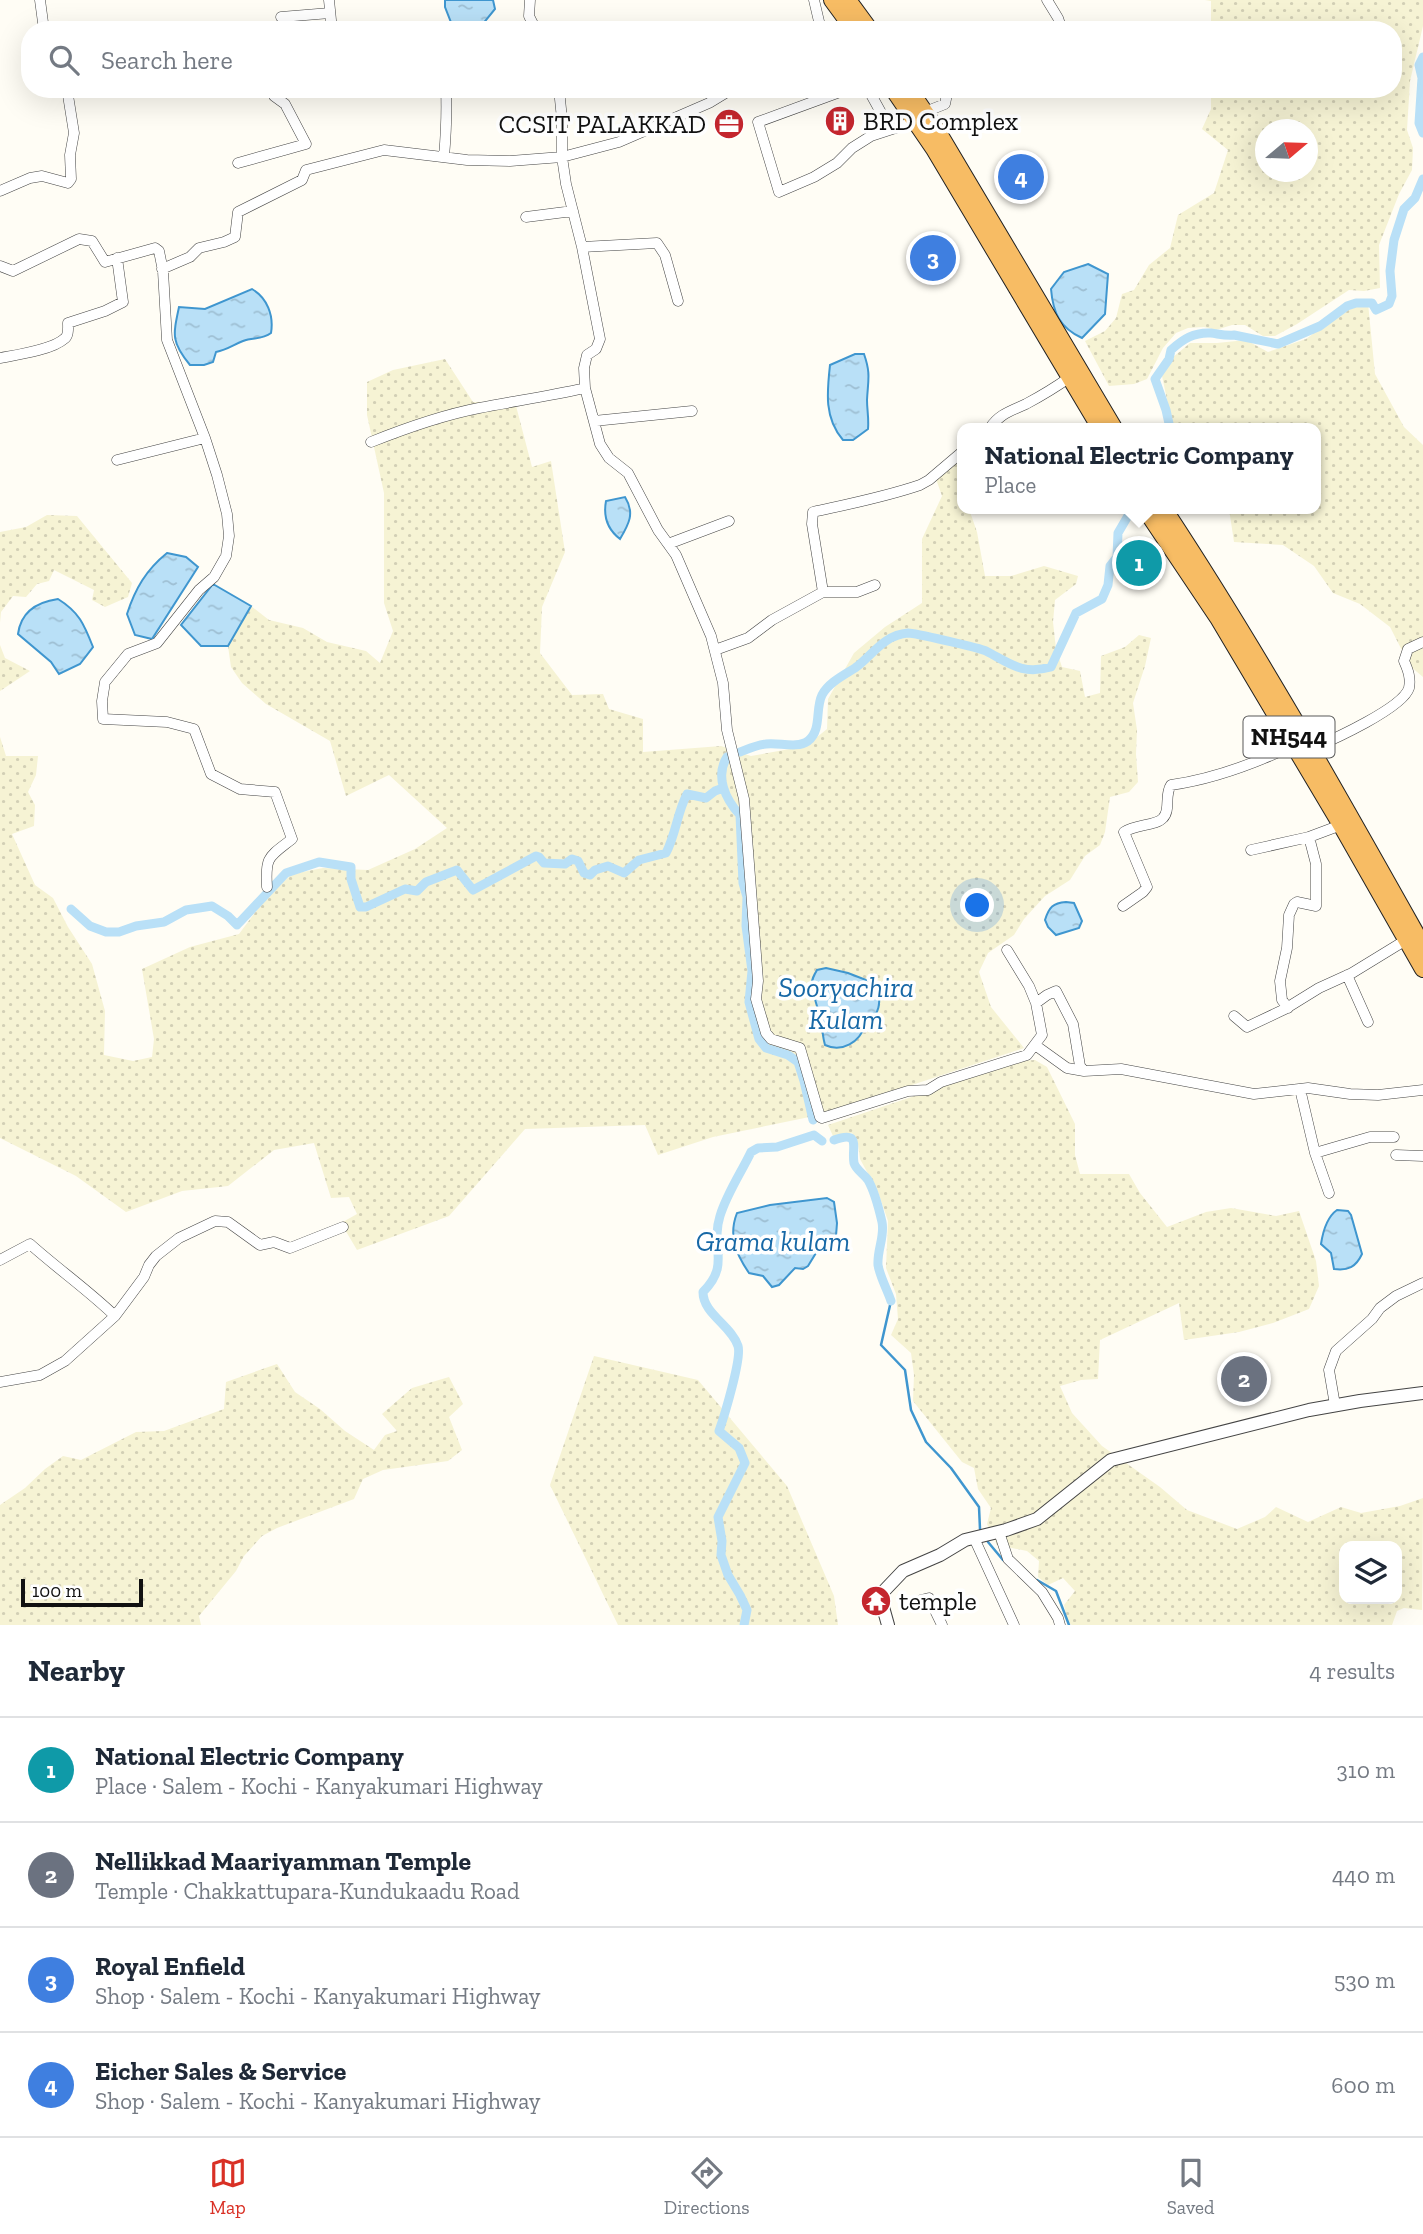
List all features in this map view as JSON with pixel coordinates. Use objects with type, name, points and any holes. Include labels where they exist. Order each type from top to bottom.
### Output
[{"type":"highway","points":[[832,0],[847,21]]},
{"type":"highway","points":[[848,0],[863,21]]},
{"type":"highway","points":[[901,98],[919,117],[1111,423]]},
{"type":"highway","points":[[912,98],[934,149],[1097,423]]},
{"type":"highway","name":"NH544","points":[[1149,514],[1206,599],[1341,825],[1423,969]]},
{"type":"highway","name":"NH544","points":[[1167,514],[1314,754],[1423,946]]},
{"type":"street","points":[[40,0],[43,21]]},
{"type":"street","points":[[329,0],[331,21]]},
{"type":"street","points":[[530,0],[532,21]]},
{"type":"street","points":[[814,0],[819,21]]},
{"type":"street","points":[[1047,0],[1059,21]]},
{"type":"street","points":[[281,18],[330,13]]},
{"type":"street","points":[[0,191],[30,178],[49,177],[68,183],[71,179],[70,155],[74,133],[68,98]]},
{"type":"street","points":[[238,163],[306,144],[285,104],[277,98]]},
{"type":"street","points":[[444,157],[448,122],[446,98]]},
{"type":"street","points":[[560,98],[562,158],[600,340],[596,349],[587,355],[584,368],[585,388],[600,444],[609,458],[628,473],[653,522],[681,566],[715,650],[723,683],[727,730],[744,799],[758,981],[756,999],[766,1033],[771,1040],[800,1048],[822,1118],[908,1091],[928,1090],[941,1082],[1027,1055],[1042,1035],[1029,986],[1007,950]]},
{"type":"street","points":[[708,98],[709,103]]},
{"type":"street","points":[[162,269],[190,257],[199,248],[235,237],[238,212],[302,180],[306,170],[384,150],[510,161],[562,158],[619,142],[718,98]]},
{"type":"street","points":[[824,98],[758,122],[779,192],[814,177],[837,163],[852,148],[870,136],[890,130],[946,104],[947,98]]},
{"type":"street","points":[[873,98],[890,130]]},
{"type":"street","points":[[526,217],[573,211]]},
{"type":"street","points":[[0,266],[13,271],[79,239],[92,241],[105,261],[155,248],[159,251],[167,340],[217,475],[227,514],[229,536],[226,556],[214,576],[199,590],[157,643],[128,654],[104,682],[103,719],[167,722],[194,729],[211,774],[240,789],[275,792],[292,839],[269,858],[266,867],[267,887]]},
{"type":"street","points":[[582,247],[657,243],[665,255],[678,301]]},
{"type":"street","points":[[0,358],[32,353],[65,339],[68,323],[105,312],[123,302],[117,258]]},
{"type":"street","points":[[993,423],[1003,413],[1026,404],[1070,377]]},
{"type":"street","points":[[371,442],[477,408],[533,400],[585,388]]},
{"type":"street","points":[[594,421],[692,411]]},
{"type":"street","points":[[117,460],[205,438]]},
{"type":"street","points":[[823,592],[812,524],[813,512],[848,506],[920,485],[957,456]]},
{"type":"street","points":[[668,544],[729,521]]},
{"type":"street","points":[[715,650],[748,638],[772,620],[823,592],[857,592],[875,585]]},
{"type":"street","points":[[1423,642],[1408,649],[1404,661],[1410,674],[1408,690],[1398,703],[1314,754],[1423,934]]},
{"type":"street","points":[[1123,906],[1147,887],[1124,832],[1130,828],[1161,821],[1166,815],[1167,790],[1171,785],[1242,767],[1294,745]]},
{"type":"street","points":[[1251,850],[1309,837],[1341,825]]},
{"type":"street","points":[[1288,1008],[1282,1000],[1280,981],[1287,948],[1289,915],[1297,902],[1316,906],[1316,864],[1309,837]]},
{"type":"street","points":[[1389,907],[1401,943],[1423,981]]},
{"type":"street","points":[[1234,1016],[1247,1027],[1288,1008],[1401,943]]},
{"type":"street","points":[[1347,975],[1368,1023]]},
{"type":"street","points":[[1035,1003],[1056,991],[1073,1024],[1080,1066],[1084,1071]]},
{"type":"street","points":[[1035,1045],[1067,1068],[1084,1071],[1121,1069],[1254,1094],[1308,1088],[1378,1095],[1423,1090]]},
{"type":"street","points":[[1300,1089],[1328,1194]]},
{"type":"street","points":[[1315,1153],[1370,1137],[1394,1136]]},
{"type":"street","points":[[1396,1155],[1423,1156]]},
{"type":"street","points":[[0,1382],[40,1375],[65,1361],[115,1316],[156,1256],[179,1238],[207,1224],[215,1221],[228,1222],[260,1245],[274,1242],[290,1248],[343,1227]]},
{"type":"street","points":[[0,1260],[30,1244],[75,1283],[89,1291],[115,1316]]},
{"type":"street","points":[[1335,1405],[1329,1370],[1336,1351],[1372,1319],[1380,1308],[1423,1283]]},
{"type":"street","points":[[888,1625],[881,1600],[883,1592],[903,1572],[940,1555],[964,1540],[999,1532],[1037,1518],[1111,1460],[1335,1405],[1423,1393]]},
{"type":"street","points":[[999,1532],[1009,1559],[1042,1592],[1060,1625]]},
{"type":"street","points":[[974,1538],[1014,1625]]},
{"type":"street","points":[[917,1601],[929,1598],[942,1625]]},
{"type":"shaded area","points":[[1205,0],[1423,0],[1423,26],[1410,81],[1407,130],[1413,148],[1412,170],[1399,194],[1379,245],[1380,288],[1349,290],[1275,336],[1263,336],[1245,325],[1232,325],[1216,330],[1204,327],[1188,328],[1176,333],[1163,348],[1147,379],[1134,384],[1109,386],[1085,341],[1105,331],[1116,318],[1122,294],[1134,290],[1149,265],[1170,248],[1178,215],[1214,193],[1228,150],[1202,129],[1211,109],[1211,98],[1402,98],[1402,21],[1211,21],[1211,1]]},
{"type":"shaded area","points":[[1368,303],[1375,374],[1404,427],[1423,445],[1423,677],[1410,666],[1390,627],[1360,604],[1333,593],[1314,566],[1283,545],[1234,542],[1230,514],[1321,514],[1321,423],[1172,423],[1162,376],[1172,358],[1190,343],[1246,340],[1268,352],[1306,339],[1349,307]]},
{"type":"shaded area","points":[[445,359],[473,402],[515,402],[532,467],[551,461],[565,552],[542,607],[540,653],[572,695],[603,694],[609,709],[643,719],[643,752],[721,746],[751,756],[806,746],[827,729],[828,699],[854,653],[885,627],[922,603],[922,539],[942,496],[936,479],[957,461],[957,514],[971,514],[985,576],[1011,576],[1044,566],[1078,576],[1076,584],[1055,600],[1053,622],[1056,649],[1062,667],[1080,671],[1085,697],[1100,693],[1101,656],[1125,647],[1139,635],[1151,638],[1133,703],[1137,730],[1138,782],[1129,792],[1110,797],[1105,832],[1100,845],[1085,856],[1070,880],[1045,896],[1024,919],[1014,935],[988,953],[979,972],[991,1007],[1024,1048],[824,1114],[713,1137],[658,1155],[645,1125],[525,1129],[449,1216],[357,1250],[341,1223],[357,1214],[349,1197],[331,1198],[314,1143],[274,1150],[228,1186],[182,1191],[126,1212],[76,1176],[0,1138],[0,737],[6,756],[38,756],[36,775],[28,792],[35,805],[34,826],[12,834],[35,885],[53,898],[92,964],[105,1011],[104,1055],[133,1061],[152,1057],[154,1039],[142,969],[190,947],[239,934],[266,898],[292,874],[323,868],[368,870],[415,849],[447,828],[389,775],[346,796],[330,741],[266,704],[242,683],[231,667],[228,646],[251,606],[269,620],[303,628],[327,642],[366,651],[380,663],[393,631],[384,603],[384,493],[367,415],[367,382],[393,370]]},
{"type":"shaded area","points":[[47,515],[77,516],[132,583],[128,597],[105,607],[92,600],[94,590],[54,570],[49,581],[37,584],[26,597],[13,596],[1,612],[0,623],[0,532],[26,527]]},
{"type":"shaded area","points":[[0,645],[5,658],[30,671],[0,691]]},
{"type":"shaded area","points":[[1035,1060],[1047,1067],[1075,1124],[1075,1155],[1080,1174],[1129,1174],[1140,1193],[1167,1227],[1206,1212],[1231,1208],[1276,1216],[1299,1211],[1316,1261],[1319,1286],[1309,1309],[1239,1332],[1184,1340],[1179,1303],[1100,1340],[1098,1379],[1060,1386],[1072,1413],[1102,1446],[1160,1487],[1187,1510],[1237,1529],[1265,1517],[1276,1507],[1308,1522],[1341,1507],[1361,1513],[1400,1506],[1423,1498],[1422,1610],[1404,1608],[1397,1611],[1392,1625],[1068,1623],[1064,1605],[1075,1591],[1063,1578],[1048,1585],[1038,1577],[1039,1561],[1027,1551],[997,1545],[987,1524],[991,1508],[978,1489],[974,1468],[962,1462],[913,1401],[911,1353],[891,1335],[898,1319],[896,1294],[886,1268],[888,1221],[878,1192],[860,1159],[858,1144],[852,1133],[833,1136],[828,1125],[1019,1061]]},
{"type":"shaded area","points":[[594,1356],[698,1380],[787,1486],[834,1596],[838,1625],[618,1625],[550,1485]]},
{"type":"shaded area","points":[[277,1364],[295,1392],[374,1450],[385,1435],[397,1431],[382,1414],[412,1388],[449,1377],[463,1404],[449,1417],[462,1450],[448,1461],[383,1470],[363,1479],[354,1499],[262,1536],[199,1616],[201,1625],[0,1625],[0,1505],[63,1456],[81,1460],[136,1432],[164,1431],[224,1409],[226,1382]]},
{"type":"water","points":[[445,0],[493,0],[495,9],[485,21],[450,21]]},
{"type":"water","points":[[1088,264],[1108,274],[1105,314],[1082,338],[1068,330],[1059,319],[1051,289],[1064,272]]},
{"type":"water","points":[[252,289],[262,297],[268,308],[271,333],[216,352],[213,362],[190,365],[179,350],[175,338],[179,307],[205,309]]},
{"type":"water","points":[[855,354],[864,354],[868,367],[868,429],[853,440],[843,440],[830,414],[830,365]]},
{"type":"water","points":[[625,497],[630,508],[630,518],[620,539],[609,527],[605,507],[606,501]]},
{"type":"water","points":[[167,553],[186,557],[198,567],[152,639],[135,635],[127,614],[130,605],[147,573]]},
{"type":"water","points":[[213,584],[251,606],[228,646],[201,646],[181,625]]},
{"type":"water","points":[[58,599],[80,619],[93,647],[80,664],[59,674],[51,662],[18,634],[23,619],[31,609]]},
{"type":"water","points":[[1074,903],[1082,921],[1079,928],[1056,935],[1045,920],[1052,906]]},
{"type":"water","name":"Sooryachira Kulam","points":[[826,968],[879,985],[877,1013],[855,1041],[844,1047],[825,1045],[813,994],[813,978],[817,970]]},
{"type":"water","name":"Grama kulam","points":[[827,1198],[834,1202],[836,1236],[816,1253],[808,1266],[803,1269],[795,1268],[779,1285],[772,1287],[763,1276],[749,1273],[740,1259],[733,1237],[737,1213],[770,1205]]},
{"type":"water","points":[[1337,1210],[1348,1211],[1351,1215],[1362,1254],[1354,1265],[1343,1269],[1334,1269],[1331,1253],[1321,1244],[1326,1225]]},
{"type":"waterway","points":[[1423,57],[1419,65],[1422,78],[1419,123],[1423,133]]},
{"type":"waterway","points":[[1169,423],[1155,379],[1169,359],[1171,350],[1184,340],[1194,335],[1211,333],[1278,344],[1320,326],[1347,306],[1372,303],[1376,310],[1389,304],[1392,296],[1390,271],[1394,240],[1404,209],[1415,198],[1423,179]]},
{"type":"waterway","points":[[740,752],[763,745],[798,745],[808,741],[815,731],[820,701],[828,687],[885,642],[899,635],[908,633],[981,649],[1024,669],[1051,667],[1076,613],[1102,599],[1108,585],[1110,566],[1117,557],[1118,533],[1129,514]]},
{"type":"waterway","points":[[727,757],[723,764],[723,787],[740,815],[743,883],[747,897],[746,926],[752,971],[749,1002],[759,1039],[766,1048],[788,1055],[798,1062],[813,1120]]},
{"type":"waterway","points":[[71,909],[90,926],[106,932],[119,932],[136,926],[164,922],[186,910],[212,906],[237,925],[286,873],[319,862],[351,867],[351,879],[360,907],[366,907],[405,889],[417,891],[426,882],[457,870],[473,890],[536,856],[544,863],[565,864],[572,859],[578,861],[584,873],[590,875],[595,870],[608,866],[624,873],[639,860],[666,853],[687,794],[706,798],[723,788]]},
{"type":"waterway","points":[[744,1625],[747,1610],[728,1575],[721,1555],[718,1517],[745,1463],[739,1448],[719,1431],[739,1353],[730,1332],[707,1307],[703,1292],[716,1273],[720,1216],[751,1152],[814,1135],[822,1141]]},
{"type":"waterway","points":[[834,1140],[849,1137],[852,1139],[855,1165],[868,1180],[875,1195],[883,1227],[878,1265],[891,1301]]},
{"type":"waterway","points":[[891,1301],[881,1345],[905,1370],[911,1410],[926,1442],[951,1468],[979,1507],[980,1529]]},
{"type":"waterway","points":[[988,1542],[1003,1560]]},
{"type":"waterway","points":[[1037,1580],[1056,1591],[1069,1625]]},
{"type":"place","name":"BRD Complex","points":[[840,121]]},
{"type":"place","name":"CCSIT PALAKKAD","points":[[729,124]]},
{"type":"place","name":"Eicher Sales & Service","points":[[1021,177]]},
{"type":"place","name":"Royal Enfield","points":[[933,258]]},
{"type":"place","name":"National Electric Company","points":[[1139,563]]},
{"type":"place","name":"Nellikkad Maariyamman Temple","points":[[1244,1379]]},
{"type":"place","name":"temple","points":[[876,1601]]}]
